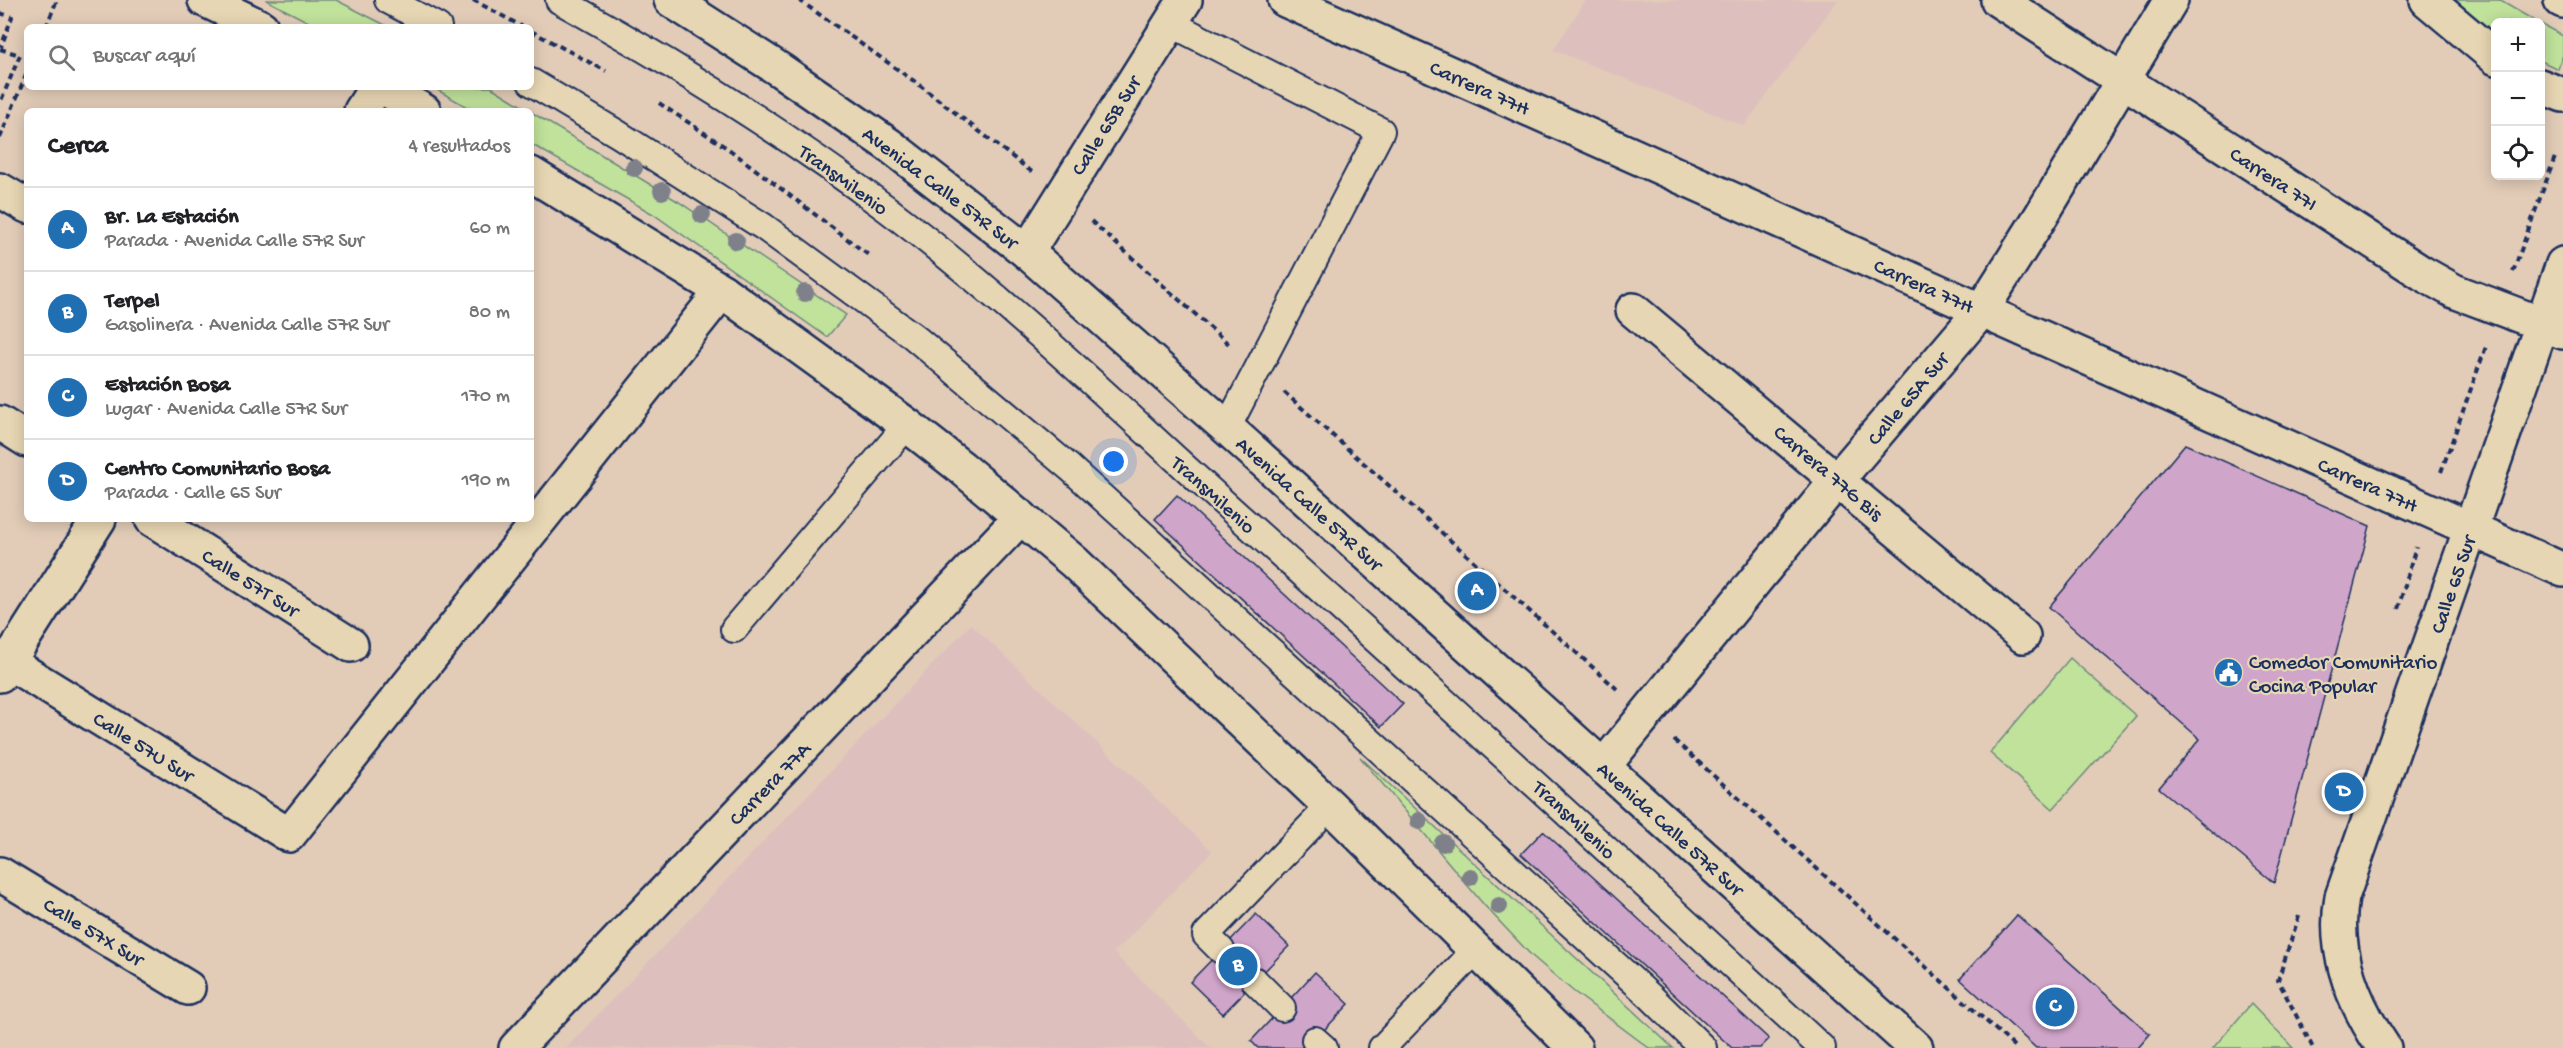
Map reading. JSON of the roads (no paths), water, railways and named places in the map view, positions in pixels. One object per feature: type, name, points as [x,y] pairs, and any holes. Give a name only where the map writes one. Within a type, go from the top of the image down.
[{"type":"main road","points":[[205,0],[255,24]]},
{"type":"main road","name":"Avenida Calle 57R Sur","points":[[671,0],[780,69],[890,145],[1027,252],[1227,428],[1916,1048]]},
{"type":"main road","name":"Carrera 77H","points":[[1285,0],[2563,570]]},
{"type":"main road","name":"Carrera 77I","points":[[1998,0],[2422,273],[2454,291],[2553,328]]},
{"type":"main road","name":"Calle 65A Sur","points":[[1604,767],[1838,479],[1981,311],[2171,0]]},
{"type":"main road","points":[[2427,0],[2491,54]]},
{"type":"main road","name":"Calle 65B Sur","points":[[1027,252],[1177,11]]},
{"type":"main road","points":[[363,108],[374,90]]},
{"type":"main road","points":[[387,90],[419,108]]},
{"type":"main road","points":[[534,176],[722,291],[907,425],[1074,562],[1330,806],[1575,1048]]},
{"type":"main road","points":[[0,190],[24,204]]},
{"type":"main road","name":"Calle 65 Sur","points":[[2384,1048],[2359,1007],[2347,976],[2340,933],[2342,897],[2471,530],[2553,328],[2563,264]]},
{"type":"main road","name":"Calle 57U Sur","points":[[3,664],[288,835],[722,291]]},
{"type":"main road","name":"Carrera 77G Bis","points":[[1633,310],[1838,479],[2023,636]]},
{"type":"main road","points":[[0,423],[24,438]]},
{"type":"main road","name":"Carrera 77A","points":[[516,1048],[1021,518]]},
{"type":"main road","points":[[3,664],[97,522]]},
{"type":"main road","name":"Calle 57T Sur","points":[[157,522],[351,645]]},
{"type":"main road","name":"Calle 57X Sur","points":[[0,874],[188,988]]},
{"type":"lane","points":[[388,0],[432,24]]},
{"type":"lane","name":"TransMilenio","points":[[559,0],[633,41],[774,128],[890,211],[1015,314],[1492,743],[1822,1048]]},
{"type":"lane","points":[[1177,11],[1381,131],[1227,428]]},
{"type":"lane","points":[[534,84],[764,227],[913,336],[1070,468],[1651,997],[1703,1048]]},
{"type":"lane","points":[[734,629],[907,425]]},
{"type":"lane","points":[[1221,950],[1206,935],[1330,806]]},
{"type":"lane","points":[[1382,1048],[1475,951]]},
{"type":"lane","points":[[1255,981],[1282,1008]]},
{"type":"place","name":"Br. La Estación","points":[[1477,591]]},
{"type":"place","name":"Comedor Comunitario Cocina Popular","points":[[2228,673]]},
{"type":"place","name":"Centro Comunitario Bosa","points":[[2344,792]]},
{"type":"place","name":"Terpel","points":[[1238,966]]},
{"type":"place","name":"Estación Bosa","points":[[2055,1007]]}]
